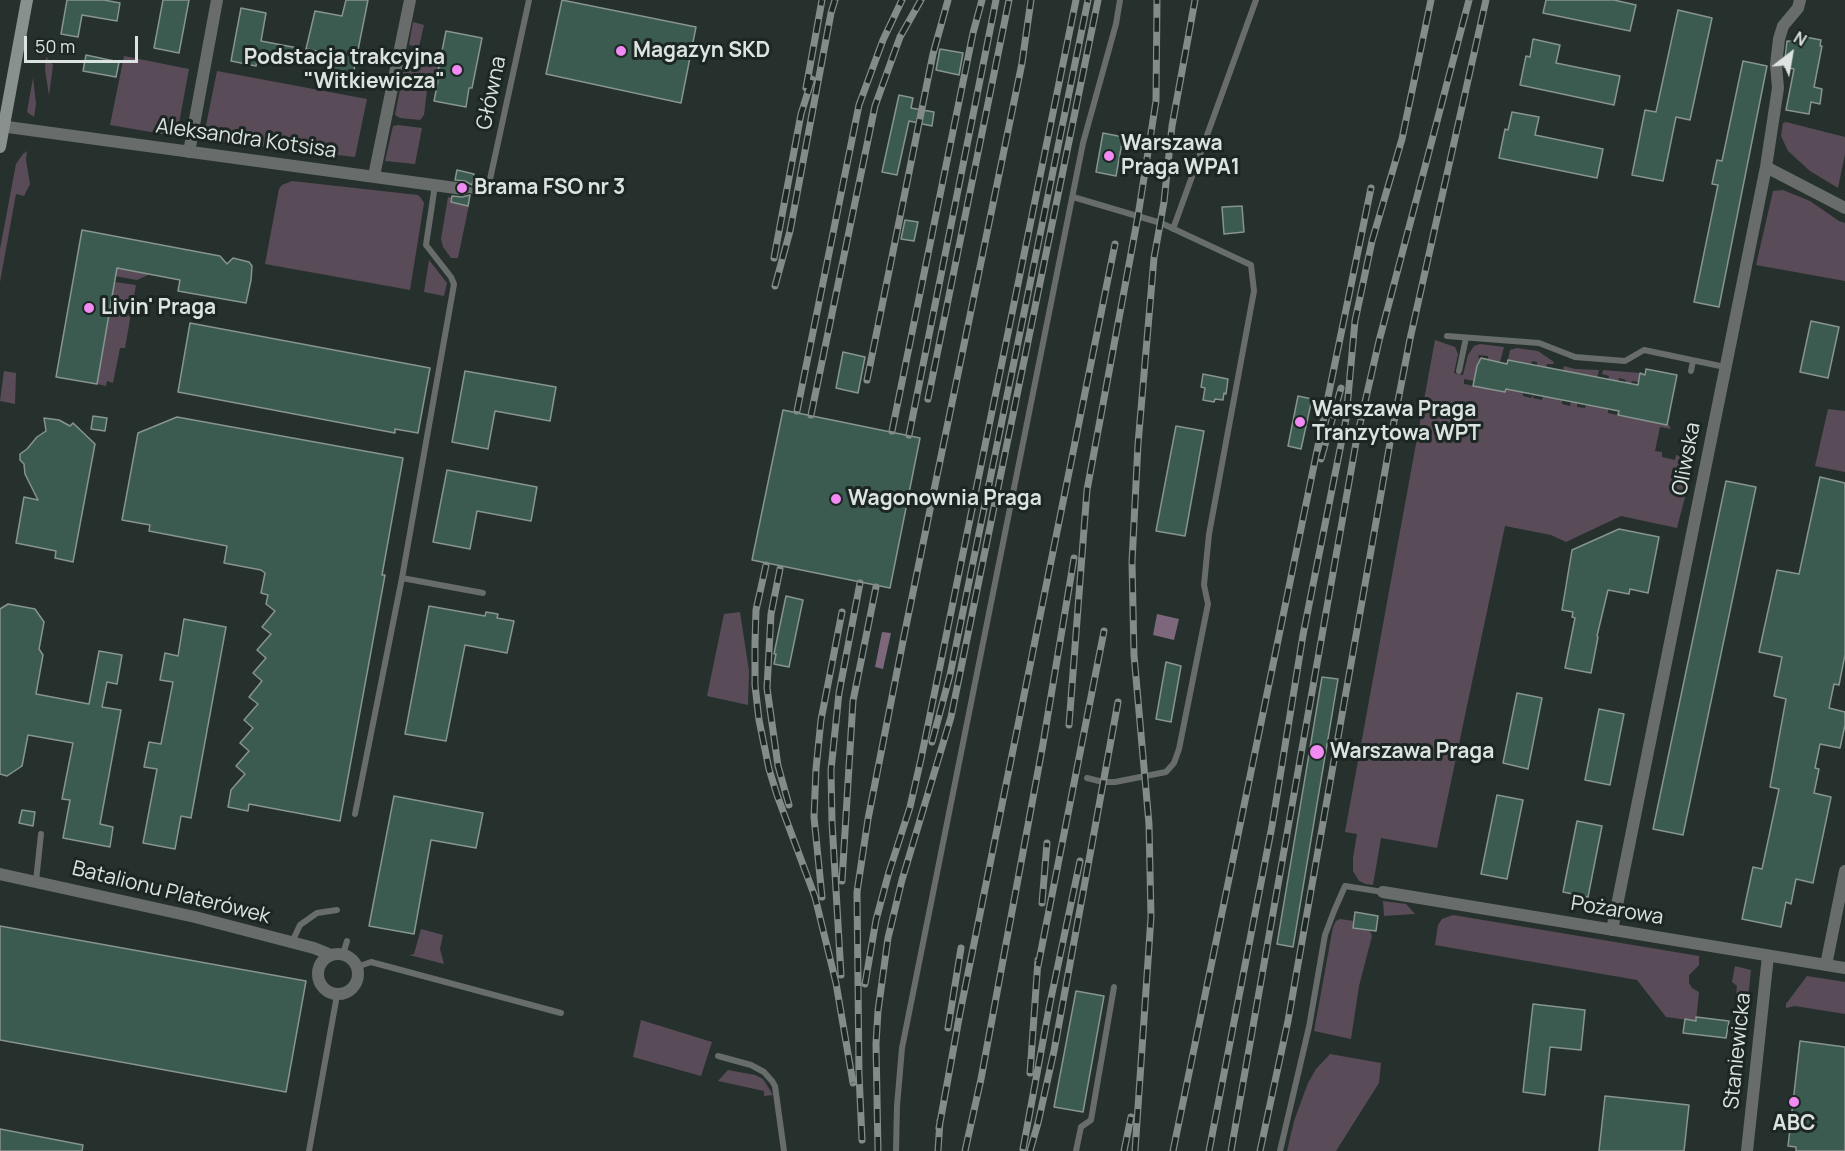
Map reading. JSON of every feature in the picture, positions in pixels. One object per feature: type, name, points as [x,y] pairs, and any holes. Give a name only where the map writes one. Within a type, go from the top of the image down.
[{"type":"main road","points":[[0,147],[2,126],[27,0]]},
{"type":"street","points":[[189,152],[217,0]]},
{"type":"street","points":[[374,176],[410,0]]},
{"type":"street","name":"Oliwska","points":[[1612,930],[1766,167],[1778,88],[1776,65],[1779,39],[1784,26],[1798,8],[1800,0]]},
{"type":"street","name":"Aleksandra Kotsisa","points":[[2,126],[463,189]]},
{"type":"street","points":[[1766,167],[1845,208]]},
{"type":"street","points":[[1826,965],[1845,871]]},
{"type":"street","name":"Batalionu Platerówek","points":[[0,874],[185,914],[349,957],[357,967]]},
{"type":"street","name":"Pożarowa","points":[[1383,892],[1845,968]]},
{"type":"street","points":[[337,955],[321,963],[318,977],[324,990],[337,995],[344,994],[355,987],[359,974],[357,967]]},
{"type":"street","name":"Staniewicka","points":[[1747,1151],[1768,956]]},
{"type":"lane","name":"Główna","points":[[487,193],[529,0]]},
{"type":"lane","points":[[896,1151],[902,1048],[1083,143],[1116,24],[1120,0]]},
{"type":"lane","points":[[1173,229],[1256,0]]},
{"type":"lane","points":[[355,813],[402,578],[454,284],[426,245],[435,185]]},
{"type":"lane","name":"Aleksandra Kotsisa","points":[[463,189],[487,193]]},
{"type":"lane","points":[[1073,197],[1161,223],[1251,265],[1254,291],[1209,534],[1204,585],[1208,604],[1179,749],[1174,763],[1166,772],[1115,782],[1088,778]]},
{"type":"lane","points":[[1447,336],[1539,343],[1575,357],[1625,360],[1644,350],[1725,367]]},
{"type":"lane","points":[[1459,371],[1466,338]]},
{"type":"lane","points":[[1691,371],[1693,361]]},
{"type":"lane","points":[[402,578],[483,593]]},
{"type":"lane","points":[[36,881],[41,834]]},
{"type":"lane","points":[[1280,1151],[1309,1027],[1325,935],[1334,911],[1345,886],[1383,892]]},
{"type":"lane","points":[[292,943],[300,925],[317,913],[337,910]]},
{"type":"lane","points":[[337,955],[347,941]]},
{"type":"lane","points":[[357,967],[371,962],[561,1013]]},
{"type":"lane","points":[[1076,1151],[1081,1127],[1091,1120],[1114,987]]},
{"type":"lane","points":[[309,1151],[337,995]]},
{"type":"lane","points":[[718,1056],[751,1065],[764,1072],[775,1086],[784,1151]]},
{"type":"shaded area","points":[[413,22],[424,25],[419,47],[409,45]]},
{"type":"shaded area","points":[[407,53],[441,58],[436,91],[427,90],[424,115],[420,120],[400,118],[395,115]]},
{"type":"shaded area","points":[[124,56],[189,69],[177,134],[174,136],[110,125]]},
{"type":"shaded area","points":[[46,57],[53,65],[49,96],[45,69]]},
{"type":"shaded area","points":[[217,71],[367,99],[355,157],[203,140]]},
{"type":"shaded area","points":[[33,78],[36,104],[34,117],[27,112]]},
{"type":"shaded area","points":[[1783,123],[1845,137],[1845,154],[1838,188],[1810,171],[1788,151],[1781,136]]},
{"type":"shaded area","points":[[393,126],[422,128],[415,164],[385,161]]},
{"type":"shaded area","points":[[27,151],[26,160],[30,184],[24,196],[16,194],[0,282],[0,249],[16,164]]},
{"type":"shaded area","points":[[292,181],[418,195],[424,203],[410,290],[265,264],[279,189],[282,185]]},
{"type":"shaded area","points":[[1783,190],[1810,201],[1845,223],[1845,281],[1756,265],[1773,191]]},
{"type":"shaded area","points":[[448,197],[470,200],[458,258],[451,258],[443,247],[441,239]]},
{"type":"shaded area","points":[[429,260],[447,283],[444,296],[424,292]]},
{"type":"shaded area","points":[[117,268],[148,275],[137,280],[115,276]]},
{"type":"shaded area","points":[[115,282],[136,285],[125,348],[120,348],[113,383],[107,381],[106,386],[97,384]]},
{"type":"shaded area","points":[[1435,340],[1455,347],[1458,354],[1454,373],[1463,375],[1468,355],[1474,346],[1480,344],[1504,347],[1500,362],[1488,360],[1488,356],[1479,355],[1474,381],[1464,379],[1464,384],[1505,392],[1506,389],[1523,392],[1523,396],[1531,398],[1534,394],[1533,398],[1542,400],[1543,396],[1562,400],[1562,404],[1570,406],[1571,402],[1577,403],[1577,407],[1585,408],[1586,405],[1608,409],[1608,413],[1617,415],[1618,411],[1619,416],[1669,425],[1671,429],[1660,427],[1655,451],[1662,452],[1662,457],[1675,460],[1676,455],[1688,458],[1685,497],[1677,528],[1621,516],[1566,542],[1551,535],[1505,526],[1437,848],[1381,838],[1373,885],[1359,881],[1353,871],[1357,834],[1345,832]]},
{"type":"shaded area","points":[[1517,348],[1538,351],[1554,362],[1547,364],[1546,367],[1537,366],[1537,362],[1532,361],[1531,364],[1508,360],[1510,350]]},
{"type":"shaded area","points":[[1564,366],[1599,370],[1597,378],[1563,371]]},
{"type":"shaded area","points":[[1603,370],[1640,373],[1638,382],[1633,381],[1629,384],[1625,383],[1626,380],[1619,378],[1618,382],[1608,380],[1609,376],[1602,374]]},
{"type":"shaded area","points":[[4,371],[16,373],[15,404],[0,401]]},
{"type":"shaded area","points":[[1828,409],[1845,411],[1845,472],[1815,466]]},
{"type":"shaded area","points":[[740,612],[749,671],[748,705],[707,696],[724,614]]},
{"type":"shaded area","points":[[1157,614],[1179,619],[1174,640],[1153,635]]},
{"type":"shaded area","points":[[882,632],[891,633],[883,669],[875,667]]},
{"type":"shaded area","points":[[1383,901],[1406,904],[1415,914],[1384,916]]},
{"type":"shaded area","points":[[1453,915],[1699,956],[1699,965],[1689,975],[1689,983],[1699,992],[1696,1021],[1666,1017],[1637,980],[1435,945],[1438,925],[1442,919]]},
{"type":"shaded area","points":[[1340,919],[1354,921],[1353,928],[1370,931],[1372,936],[1359,986],[1351,1039],[1314,1031],[1333,927]]},
{"type":"shaded area","points":[[421,929],[443,935],[440,949],[444,964],[409,955],[414,954]]},
{"type":"shaded area","points":[[1735,966],[1751,970],[1739,1081],[1732,1080],[1728,1073],[1737,986],[1732,982]]},
{"type":"shaded area","points":[[1807,976],[1845,982],[1845,1014],[1795,1006],[1786,1008],[1786,1004]]},
{"type":"shaded area","points":[[641,1020],[712,1042],[701,1076],[633,1057]]},
{"type":"shaded area","points":[[1330,1054],[1381,1063],[1379,1083],[1336,1151],[1287,1151],[1294,1121],[1308,1083],[1316,1069]]},
{"type":"shaded area","points":[[728,1070],[755,1075],[763,1079],[773,1095],[764,1096],[764,1091],[718,1081]]},
{"type":"building","points":[[67,0],[104,0],[120,3],[117,21],[82,15],[78,37],[61,34]]},
{"type":"building","points":[[163,0],[189,0],[179,53],[154,48]]},
{"type":"building","points":[[346,0],[368,0],[351,85],[328,81],[333,54],[306,49],[315,11],[342,16]]},
{"type":"building","name":"Magazyn SKD","points":[[562,0],[696,27],[681,103],[546,74]]},
{"type":"building","points":[[1546,0],[1614,0],[1636,5],[1630,31],[1543,13]]},
{"type":"building","points":[[241,8],[266,13],[261,41],[298,48],[296,62],[258,55],[256,66],[231,61]]},
{"type":"building","points":[[1678,10],[1712,18],[1690,120],[1676,117],[1663,181],[1632,175],[1645,110],[1656,112]]},
{"type":"building","name":"Podstacja trakcyjna \"Witkiewicza\"","points":[[446,31],[482,38],[466,107],[434,101]]},
{"type":"building","points":[[1800,36],[1821,40],[1820,46],[1822,46],[1814,87],[1822,89],[1820,104],[1811,102],[1809,114],[1786,110],[1794,69],[1784,67],[1787,41],[1799,42]]},
{"type":"building","points":[[1533,39],[1560,45],[1556,63],[1620,76],[1614,105],[1520,85],[1526,56],[1530,57]]},
{"type":"building","points":[[940,49],[963,53],[959,75],[936,70]]},
{"type":"building","points":[[86,55],[119,62],[116,77],[83,71]]},
{"type":"building","points":[[1743,61],[1767,66],[1719,307],[1694,302],[1718,185],[1712,184],[1717,160],[1722,161]]},
{"type":"building","points":[[899,95],[913,98],[911,108],[934,112],[932,126],[909,121],[897,175],[882,172]]},
{"type":"building","points":[[1512,112],[1539,117],[1535,135],[1603,149],[1597,178],[1499,158],[1505,129],[1508,130]]},
{"type":"building","name":"Warszawa Praga WPA1","points":[[1103,133],[1123,137],[1116,176],[1096,172]]},
{"type":"building","points":[[457,170],[474,174],[472,185],[465,181],[455,180]]},
{"type":"building","points":[[470,195],[468,206],[451,202],[452,196]]},
{"type":"building","points":[[1242,206],[1244,232],[1224,234],[1222,207]]},
{"type":"building","points":[[905,220],[918,222],[914,241],[901,239]]},
{"type":"building","name":"Livin' Praga","points":[[82,230],[220,256],[227,264],[233,258],[249,262],[252,266],[251,280],[246,303],[178,291],[180,280],[117,268],[97,384],[56,377]]},
{"type":"building","points":[[1811,321],[1839,327],[1828,378],[1800,372]]},
{"type":"building","points":[[190,323],[430,368],[418,433],[395,429],[395,433],[178,392]]},
{"type":"building","points":[[843,352],[865,357],[858,393],[836,388]]},
{"type":"building","points":[[1481,358],[1507,364],[1508,360],[1638,385],[1640,373],[1645,375],[1646,369],[1677,375],[1667,425],[1618,415],[1619,411],[1506,389],[1505,392],[1473,386]]},
{"type":"building","points":[[465,371],[556,387],[550,421],[495,411],[488,449],[452,442]]},
{"type":"building","points":[[1203,374],[1228,379],[1223,400],[1215,399],[1214,402],[1203,400],[1205,388],[1201,387]]},
{"type":"building","name":"Warszawa Praga Tranzytowa WPT","points":[[1298,396],[1312,399],[1301,449],[1288,446]]},
{"type":"building","name":"Wagonownia Praga","points":[[783,410],[920,438],[890,588],[752,560]]},
{"type":"building","points":[[93,416],[107,418],[105,431],[91,429]]},
{"type":"building","points":[[177,417],[403,458],[382,575],[385,575],[340,821],[249,804],[248,811],[228,807],[231,790],[245,774],[236,766],[249,751],[240,743],[253,728],[244,720],[258,704],[249,697],[262,681],[253,673],[266,658],[257,650],[271,634],[262,627],[275,611],[266,604],[268,595],[261,593],[265,573],[261,570],[224,563],[227,546],[149,531],[150,525],[122,520],[138,433]]},
{"type":"building","points":[[44,418],[59,420],[70,426],[73,423],[95,444],[73,562],[55,558],[56,551],[16,543],[24,497],[38,500],[25,474],[20,454],[46,431]]},
{"type":"building","points":[[1176,426],[1204,431],[1185,536],[1156,531]]},
{"type":"building","points":[[447,470],[537,487],[531,521],[477,511],[470,549],[433,542]]},
{"type":"building","points":[[1820,477],[1845,483],[1845,655],[1839,685],[1834,684],[1829,708],[1845,712],[1845,725],[1840,748],[1820,744],[1815,768],[1819,769],[1814,793],[1831,797],[1813,883],[1796,879],[1791,904],[1786,902],[1781,927],[1742,919],[1753,867],[1762,869],[1779,789],[1770,787],[1786,699],[1774,696],[1782,657],[1759,652],[1777,570],[1799,574]]},
{"type":"building","points":[[1726,481],[1756,487],[1683,835],[1653,829]]},
{"type":"building","points":[[1619,529],[1659,537],[1648,593],[1630,589],[1629,594],[1608,590],[1591,673],[1565,668],[1575,618],[1572,617],[1573,612],[1562,610],[1572,550]]},
{"type":"building","points":[[786,596],[803,600],[789,667],[774,664]]},
{"type":"building","points":[[8,604],[35,609],[44,622],[39,649],[43,655],[36,694],[89,704],[99,651],[122,655],[117,684],[107,682],[102,707],[121,710],[100,824],[113,827],[110,847],[63,838],[70,800],[62,799],[73,743],[28,735],[22,766],[7,776],[0,774],[0,609]]},
{"type":"building","points":[[429,606],[485,616],[486,612],[498,614],[497,618],[514,621],[507,653],[465,645],[446,741],[405,734]]},
{"type":"building","points":[[184,619],[226,627],[191,818],[181,816],[175,849],[143,843],[157,769],[144,767],[149,742],[161,744],[173,682],[160,680],[165,653],[178,656]]},
{"type":"building","points":[[1166,662],[1181,666],[1171,722],[1156,719]]},
{"type":"building","points":[[1322,677],[1338,679],[1293,947],[1277,944]]},
{"type":"building","points":[[1517,693],[1542,698],[1528,769],[1503,763]]},
{"type":"building","points":[[1599,709],[1624,714],[1610,785],[1585,780]]},
{"type":"building","points":[[1497,795],[1523,800],[1507,879],[1481,874]]},
{"type":"building","points":[[394,796],[483,813],[476,848],[431,840],[414,934],[369,926]]},
{"type":"building","points":[[22,810],[35,812],[33,826],[19,823]]},
{"type":"building","points":[[1577,821],[1602,826],[1588,897],[1563,892]]},
{"type":"building","points":[[1355,912],[1378,916],[1376,931],[1353,928]]},
{"type":"building","points":[[0,926],[306,981],[286,1092],[0,1040]]},
{"type":"building","points":[[1076,991],[1104,996],[1083,1112],[1054,1107]]},
{"type":"building","points":[[1533,1004],[1585,1010],[1581,1050],[1550,1047],[1545,1095],[1523,1092]]},
{"type":"building","points":[[1696,1017],[1729,1021],[1726,1038],[1683,1033],[1685,1019],[1696,1021]]},
{"type":"building","points":[[1800,1041],[1845,1047],[1845,1151],[1796,1151],[1796,1147],[1788,1146]]},
{"type":"building","points":[[1605,1096],[1689,1105],[1684,1151],[1599,1151]]},
{"type":"building","points":[[0,1129],[83,1145],[82,1151],[0,1151]]},
{"type":"railway","points":[[806,88],[822,0]]},
{"type":"railway","points":[[775,286],[790,231],[835,0]]},
{"type":"railway","points":[[797,411],[859,105],[883,40],[902,0]]},
{"type":"railway","points":[[811,415],[875,106],[900,37],[921,0]]},
{"type":"railway","points":[[867,380],[933,54],[948,0]]},
{"type":"railway","points":[[892,431],[973,33],[982,0]]},
{"type":"railway","points":[[909,435],[996,0]]},
{"type":"railway","points":[[928,399],[1009,0]]},
{"type":"railway","points":[[862,1140],[857,892],[868,819],[904,636],[1022,63],[1031,0]]},
{"type":"railway","points":[[865,984],[876,920],[910,807],[921,759],[1076,0]]},
{"type":"railway","points":[[932,742],[950,675],[1088,0]]},
{"type":"railway","points":[[878,1151],[876,1044],[888,938],[902,880],[951,717],[1098,0]]},
{"type":"railway","points":[[1069,725],[1087,490],[1138,216],[1156,101],[1157,0]]},
{"type":"railway","points":[[1135,1151],[1151,917],[1149,824],[1134,655],[1132,562],[1138,444],[1154,258],[1164,202],[1172,126],[1195,0]]},
{"type":"railway","points":[[1209,1151],[1272,826],[1303,635],[1346,419],[1355,321],[1372,241],[1402,139],[1431,0]]},
{"type":"railway","points":[[1231,1151],[1357,437],[1379,341],[1469,0]]},
{"type":"railway","points":[[1260,1151],[1288,1021],[1410,339],[1486,0]]},
{"type":"railway","points":[[774,258],[801,114],[812,79]]},
{"type":"railway","points":[[1173,1151],[1371,188]]},
{"type":"railway","points":[[939,1128],[960,1013],[1115,244]]},
{"type":"railway","points":[[1321,459],[1341,388]]},
{"type":"railway","points":[[965,1151],[981,1079],[1043,744],[1074,558]]},
{"type":"railway","points":[[766,565],[756,610],[755,685],[759,720],[777,795],[815,897],[836,983],[853,1083]]},
{"type":"railway","points":[[780,569],[771,614],[767,688],[778,766],[789,805]]},
{"type":"railway","points":[[841,975],[831,770],[839,693],[860,583]]},
{"type":"railway","points":[[842,881],[853,701],[876,587]]},
{"type":"railway","points":[[822,897],[814,817],[816,769],[821,720],[842,612]]},
{"type":"railway","points":[[1038,966],[1104,631]]},
{"type":"railway","points":[[1030,1151],[1054,1051],[1118,702]]},
{"type":"railway","points":[[1042,903],[1047,843]]},
{"type":"railway","points":[[1023,1149],[1050,1003],[1080,861]]},
{"type":"railway","points":[[948,1028],[961,948]]},
{"type":"railway","points":[[1030,1073],[1038,960]]},
{"type":"railway","points":[[1124,1151],[1131,1117]]},
{"type":"railway","points":[[938,1151],[940,1121]]},
{"type":"place","name":"Magazyn SKD","points":[[621,51]]},
{"type":"place","name":"Podstacja trakcyjna \"Witkiewicza\"","points":[[457,70]]},
{"type":"place","name":"Warszawa Praga WPA1","points":[[1109,156]]},
{"type":"place","name":"Brama FSO nr 3","points":[[462,188]]},
{"type":"place","name":"Livin' Praga","points":[[89,308]]},
{"type":"place","name":"Warszawa Praga Tranzytowa WPT","points":[[1300,422]]},
{"type":"place","name":"Wagonownia Praga","points":[[836,499]]},
{"type":"place","name":"Warszawa Praga","points":[[1317,752]]},
{"type":"place","name":"ABC","points":[[1794,1102]]}]
